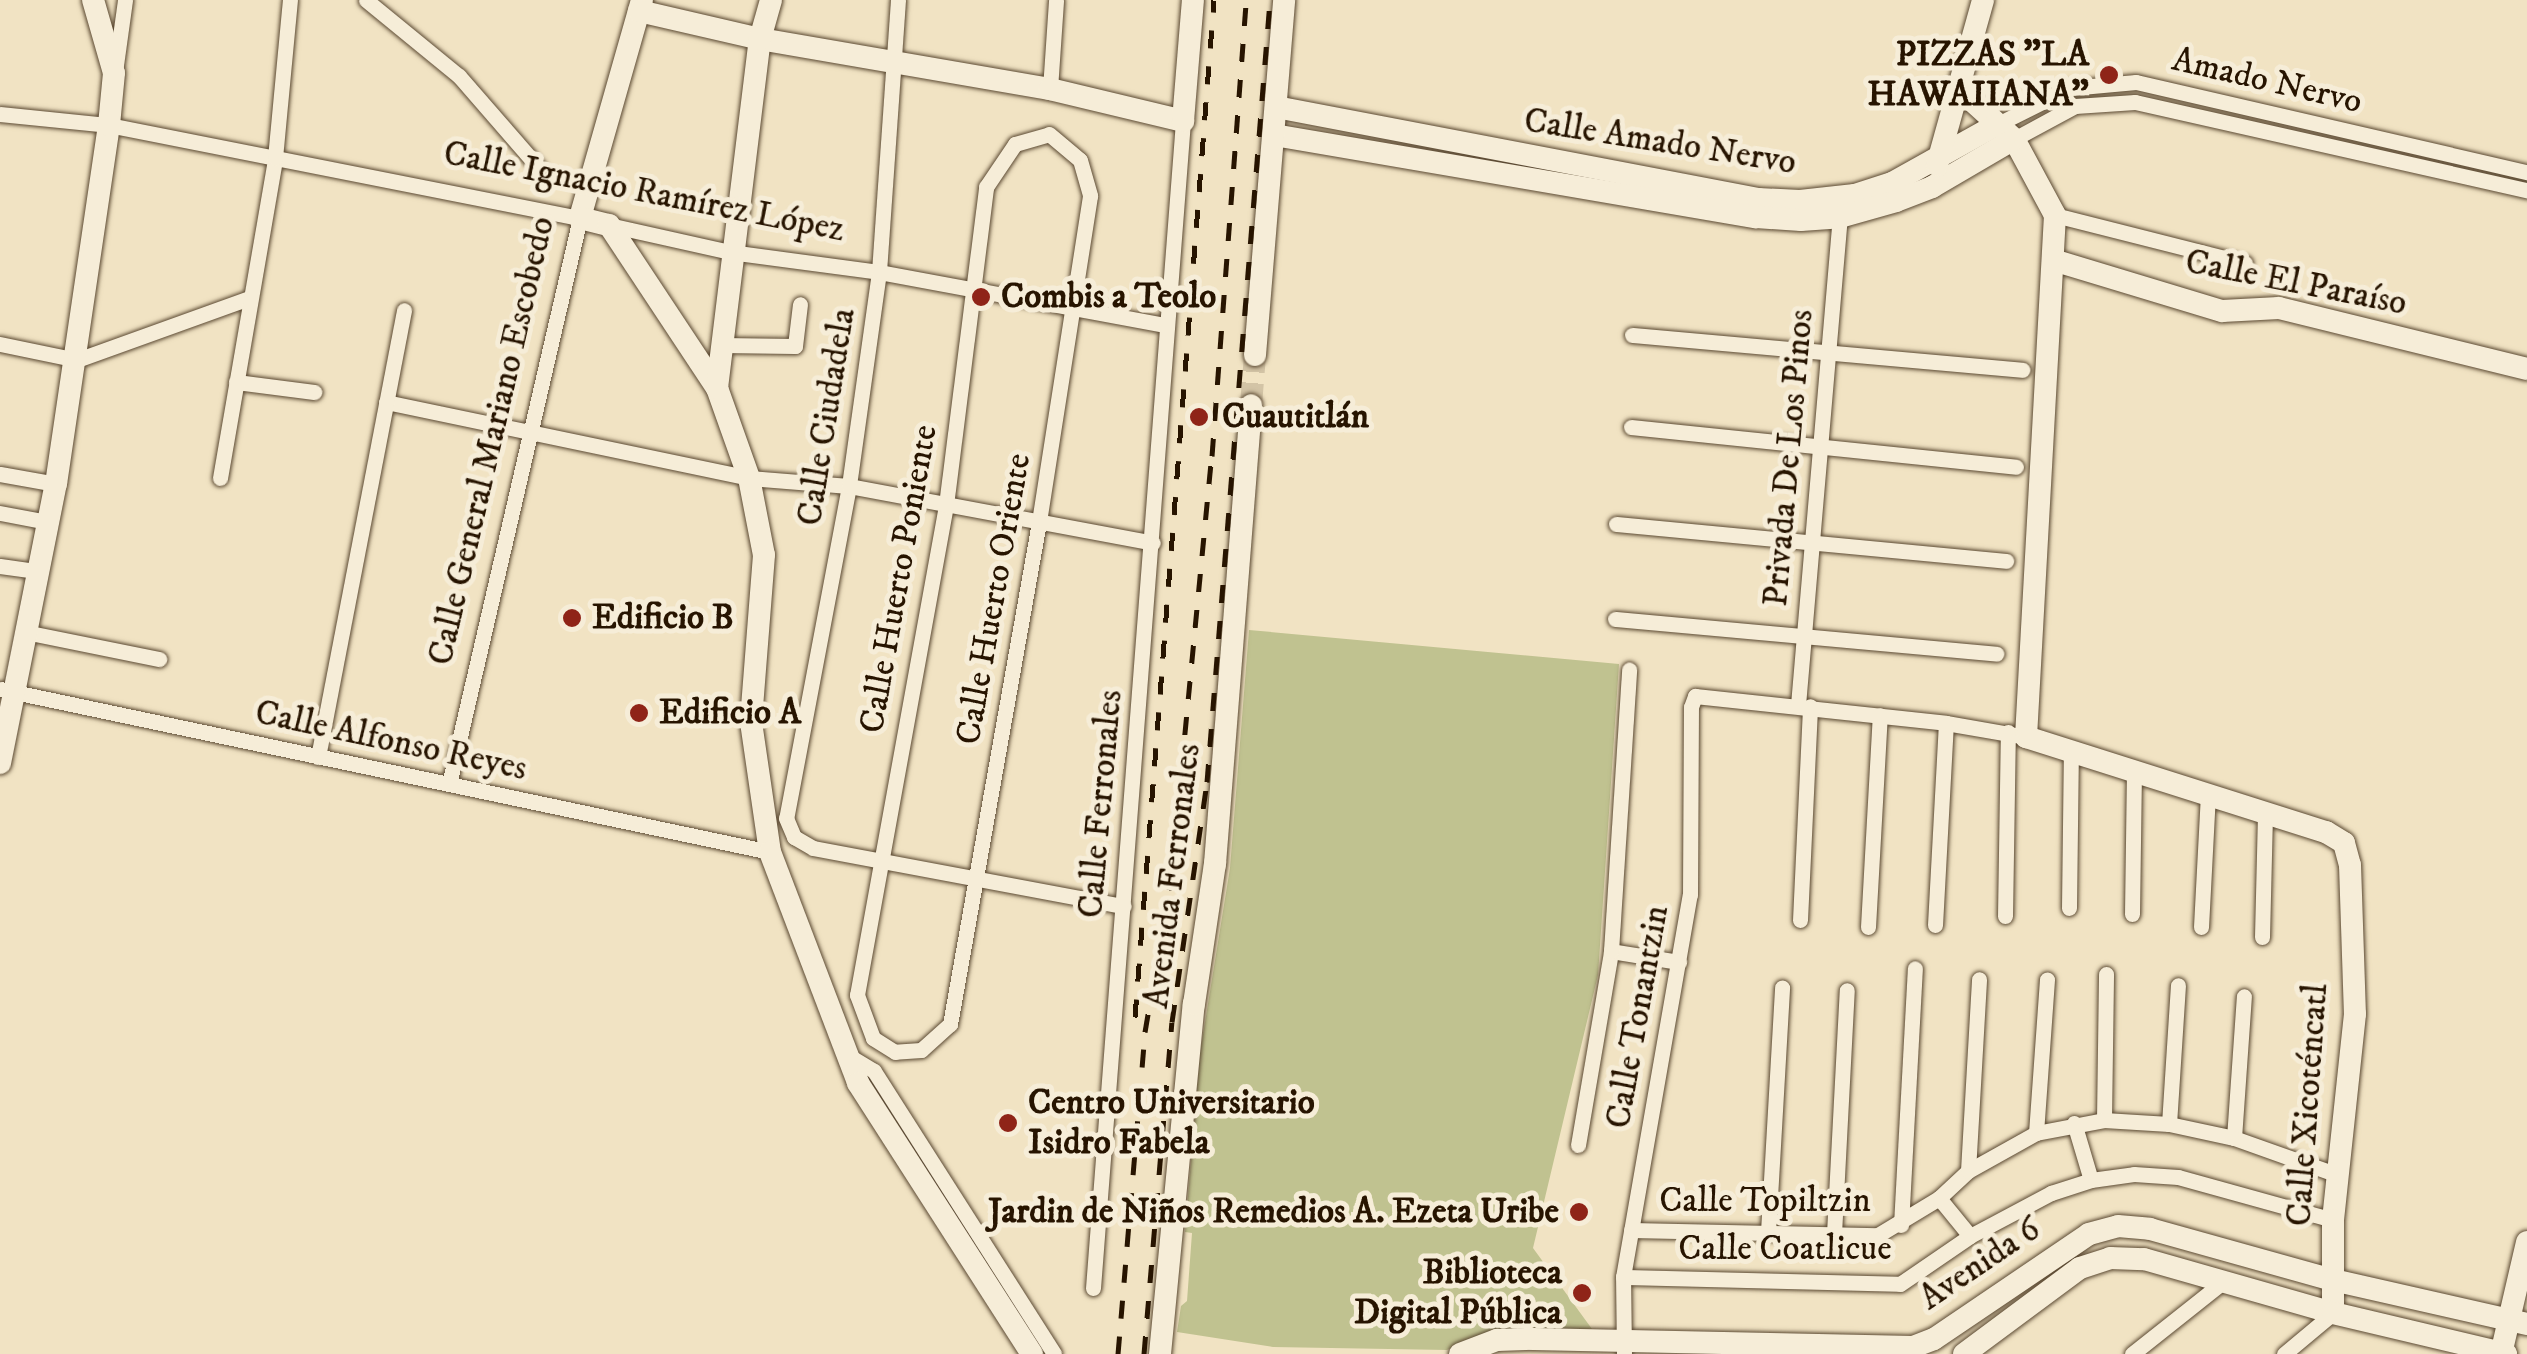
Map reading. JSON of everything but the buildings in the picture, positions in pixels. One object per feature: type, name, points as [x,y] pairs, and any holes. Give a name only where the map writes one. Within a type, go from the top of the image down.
[{"type":"main road","points":[[0,763],[7,691],[26,632],[56,484],[109,124],[114,72],[93,0]]},
{"type":"main road","points":[[717,388],[730,252],[760,39],[771,0]]},
{"type":"main road","points":[[641,5],[760,39],[1050,88],[1183,122],[1193,0]]},
{"type":"main road","points":[[1256,356],[1284,0]]},
{"type":"main road","points":[[1932,187],[1983,0]]},
{"type":"main road","name":"Calle General Mariano Escobedo","points":[[580,218],[641,5]]},
{"type":"main road","points":[[1958,88],[2006,131],[2055,215],[2017,734],[2265,812]]},
{"type":"main road","name":"Calle Amado Nervo","points":[[1276,108],[1429,149],[1678,194],[1756,217],[1840,217],[1932,187],[2006,131]]},
{"type":"main road","name":"Calle Amado Nervo","points":[[1678,194],[1818,200],[1892,183],[2006,131]]},
{"type":"main road","name":"Calle Amado Nervo","points":[[1274,135],[1429,149]]},
{"type":"main road","name":"Calle Ignacio Ramírez López","points":[[580,218],[609,225]]},
{"type":"main road","points":[[609,225],[717,388],[749,478],[764,555],[751,722],[770,852],[858,1084],[1032,1354]]},
{"type":"main road","name":"Calle El Paraíso","points":[[2053,260],[2222,311],[2278,308],[2527,369]]},
{"type":"main road","name":"Avenida Ferronales","points":[[1160,1354],[1194,1004],[1214,864],[1251,405]]},
{"type":"main road","name":"Calle Xicoténcatl","points":[[2265,812],[2326,832],[2344,843],[2350,865],[2356,1014],[2333,1220],[2334,1313]]},
{"type":"main road","name":"Avenida 6","points":[[1460,1354],[1497,1340],[1623,1347],[1915,1350],[2089,1234],[2118,1226],[2150,1229],[2333,1280],[2518,1322]]},
{"type":"main road","points":[[2502,1354],[2518,1322],[2527,1242]]},
{"type":"main road","name":"Avenida 6","points":[[1964,1354],[2080,1268],[2110,1258],[2144,1259],[2334,1313],[2502,1354]]},
{"type":"main road","points":[[2020,1277],[2036,1301]]},
{"type":"street","points":[[114,72],[125,0]]},
{"type":"street","points":[[220,478],[274,158],[290,0]]},
{"type":"street","points":[[366,0],[459,76],[539,168]]},
{"type":"street","name":"Calle Ciudadela","points":[[880,861],[814,848],[794,837],[786,818],[849,486],[879,272],[898,0]]},
{"type":"street","points":[[1050,88],[1056,0]]},
{"type":"street","name":"Amado Nervo","points":[[2006,131],[2070,88],[2136,82],[2527,172]]},
{"type":"street","name":"Amado Nervo","points":[[2006,131],[2075,106],[2135,102],[2527,190]]},
{"type":"street","name":"Calle Ignacio Ramírez López","points":[[0,114],[109,124],[580,218]]},
{"type":"street","points":[[1166,325],[1183,122]]},
{"type":"street","name":"Calle Huerto Poniente","points":[[895,1052],[873,1038],[857,995],[946,505],[986,186],[1015,144],[1049,134]]},
{"type":"street","name":"Calle Huerto Oriente","points":[[895,1052],[921,1050],[950,1024],[1039,522],[1090,196],[1080,160],[1049,134]]},
{"type":"street","points":[[2055,215],[2245,263]]},
{"type":"street","name":"Privada De Los Pinos","points":[[1800,920],[1804,637],[1840,217]]},
{"type":"street","name":"Calle General Mariano Escobedo","points":[[448,784],[580,218]]},
{"type":"street","name":"Calle Ignacio Ramírez López","points":[[609,225],[730,252],[879,272],[1166,325]]},
{"type":"street","points":[[0,344],[77,360],[249,298]]},
{"type":"street","points":[[721,346],[795,346],[800,304]]},
{"type":"street","points":[[318,757],[404,310]]},
{"type":"street","name":"Calle Ferronales","points":[[1093,1288],[1153,543],[1166,325]]},
{"type":"street","points":[[1632,335],[2022,370]]},
{"type":"street","points":[[236,382],[314,392]]},
{"type":"street","points":[[386,402],[749,478],[849,486],[1153,543]]},
{"type":"street","points":[[1631,427],[2016,467]]},
{"type":"street","points":[[0,474],[56,484]]},
{"type":"street","points":[[0,512],[48,522]]},
{"type":"street","points":[[1616,524],[2006,561]]},
{"type":"street","points":[[0,566],[37,571]]},
{"type":"street","points":[[1615,619],[1996,654]]},
{"type":"street","points":[[26,632],[159,659]]},
{"type":"street","points":[[1578,1145],[1610,951],[1628,670]]},
{"type":"street","name":"Calle Alfonso Reyes","points":[[7,691],[770,852]]},
{"type":"street","name":"Calle Tonantzin","points":[[1623,1347],[1623,1277],[1690,894],[1691,707],[1700,693],[1804,706]]},
{"type":"street","points":[[1804,706],[2017,734],[2005,916]]},
{"type":"street","points":[[1868,927],[1880,715]]},
{"type":"street","points":[[1935,925],[1946,722]]},
{"type":"street","points":[[2068,908],[2071,752]]},
{"type":"street","points":[[2132,914],[2134,772]]},
{"type":"street","points":[[2201,928],[2208,794]]},
{"type":"street","points":[[2262,937],[2265,812]]},
{"type":"street","points":[[880,861],[1124,906]]},
{"type":"street","points":[[1610,951],[1679,962]]},
{"type":"street","points":[[1902,1225],[1915,968]]},
{"type":"street","points":[[2104,1120],[2106,974]]},
{"type":"street","points":[[1968,1171],[1979,979]]},
{"type":"street","points":[[2036,1133],[2046,979]]},
{"type":"street","points":[[2170,1124],[2178,984]]},
{"type":"street","points":[[1768,1232],[1782,987]]},
{"type":"street","points":[[1834,1234],[1847,990]]},
{"type":"street","points":[[2234,1138],[2244,996]]},
{"type":"street","points":[[849,1056],[874,1071],[1054,1354]]},
{"type":"street","name":"Calle Topiltzin","points":[[1631,1230],[1878,1235],[1902,1225],[1940,1198],[1968,1171],[2036,1133],[2104,1120],[2170,1124],[2234,1138],[2338,1175]]},
{"type":"street","points":[[2074,1123],[2091,1180]]},
{"type":"street","name":"Calle Coatlicue","points":[[1623,1277],[1892,1286],[1908,1280],[1970,1236],[2051,1193],[2091,1180],[2134,1174],[2178,1177],[2333,1220]]},
{"type":"street","points":[[1940,1198],[1970,1236]]},
{"type":"street","points":[[2132,1354],[2223,1282]]},
{"type":"street","points":[[2284,1354],[2334,1313]]},
{"type":"green space","points":[[1249,630],[1619,664],[1598,975],[1533,1248],[1592,1329],[1470,1340],[1447,1350],[1273,1347],[1177,1332],[1181,1306],[1187,1301],[1192,1233],[1185,1232],[1200,1053],[1230,868]]},
{"type":"tunnel","points":[[1251,405],[1255,355]]},
{"type":"railway","points":[[1135,1017],[1214,0]]},
{"type":"railway","points":[[1118,1354],[1145,1032],[1171,878],[1212,456],[1246,0]]},
{"type":"railway","points":[[1144,1354],[1172,1022],[1207,782],[1270,0]]},
{"type":"place","name":"PIZZAS \"LA HAWAIIANA\"","points":[[2109,75]]},
{"type":"place","name":"Combis a Teolo","points":[[981,297]]},
{"type":"place","name":"Cuautitlán","points":[[1199,417]]},
{"type":"place","name":"Edificio B","points":[[572,618]]},
{"type":"place","name":"Edificio A","points":[[639,713]]},
{"type":"place","name":"Centro Universitario Isidro Fabela","points":[[1008,1123]]},
{"type":"place","name":"Jardin de Niños Remedios A. Ezeta Uribe","points":[[1579,1212]]},
{"type":"place","name":"Biblioteca Digital Pública","points":[[1582,1293]]}]
